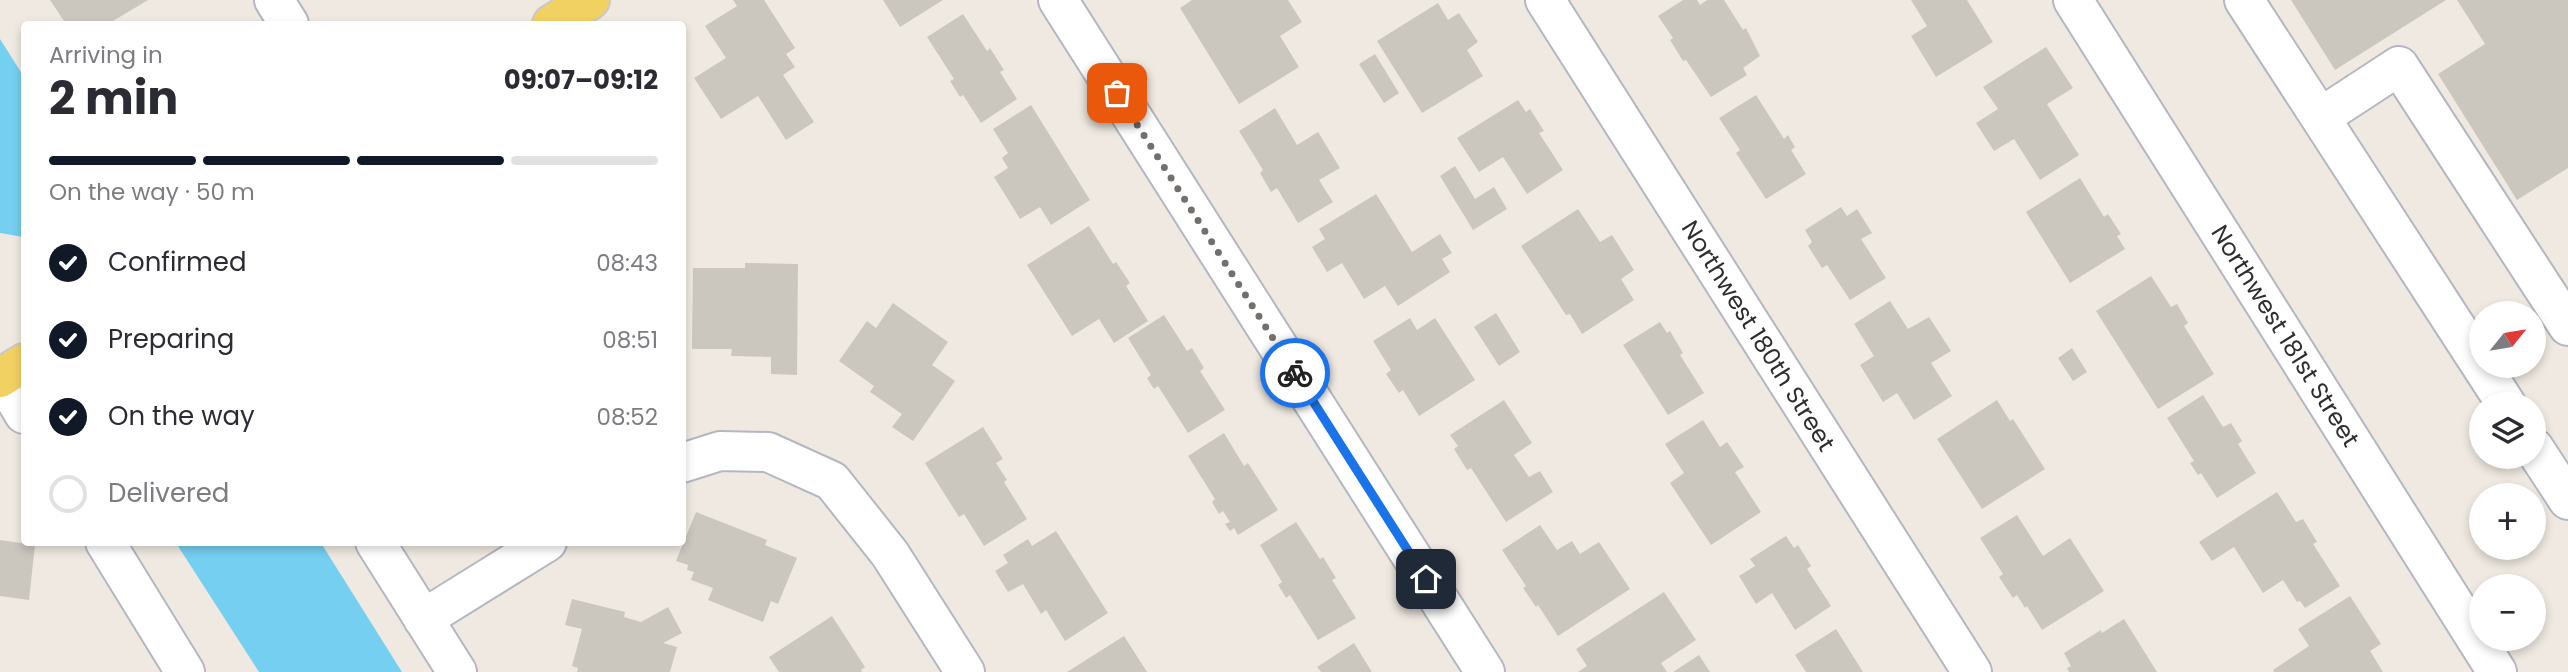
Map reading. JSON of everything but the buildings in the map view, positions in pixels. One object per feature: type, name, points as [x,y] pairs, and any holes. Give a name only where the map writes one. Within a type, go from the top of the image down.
[{"type":"main road","points":[[557,21],[590,0]]},
{"type":"street","points":[[274,0],[287,21]]},
{"type":"street","points":[[1058,0],[1485,672]]},
{"type":"street","name":"Northwest 180th Street","points":[[1545,0],[1972,672]]},
{"type":"street","name":"Northwest 181st Street","points":[[2073,0],[2497,672]]},
{"type":"street","points":[[2244,0],[2498,392]]},
{"type":"street","points":[[2321,117],[2399,66],[2568,326]]},
{"type":"street","points":[[9,373],[21,406]]},
{"type":"street","points":[[686,462],[720,451],[768,452],[832,481],[890,554],[965,672]]},
{"type":"street","points":[[2546,466],[2568,500]]},
{"type":"street","points":[[107,546],[185,672]]},
{"type":"street","points":[[377,546],[457,672]]},
{"type":"street","points":[[424,619],[541,546]]},
{"type":"water","points":[[0,39],[21,72],[21,237],[0,233]]},
{"type":"water","points":[[178,546],[323,546],[402,672],[259,672]]},
{"type":"way so far","points":[[1117,93],[1295,373]]},
{"type":"route","points":[[1295,373],[1426,579]]}]
